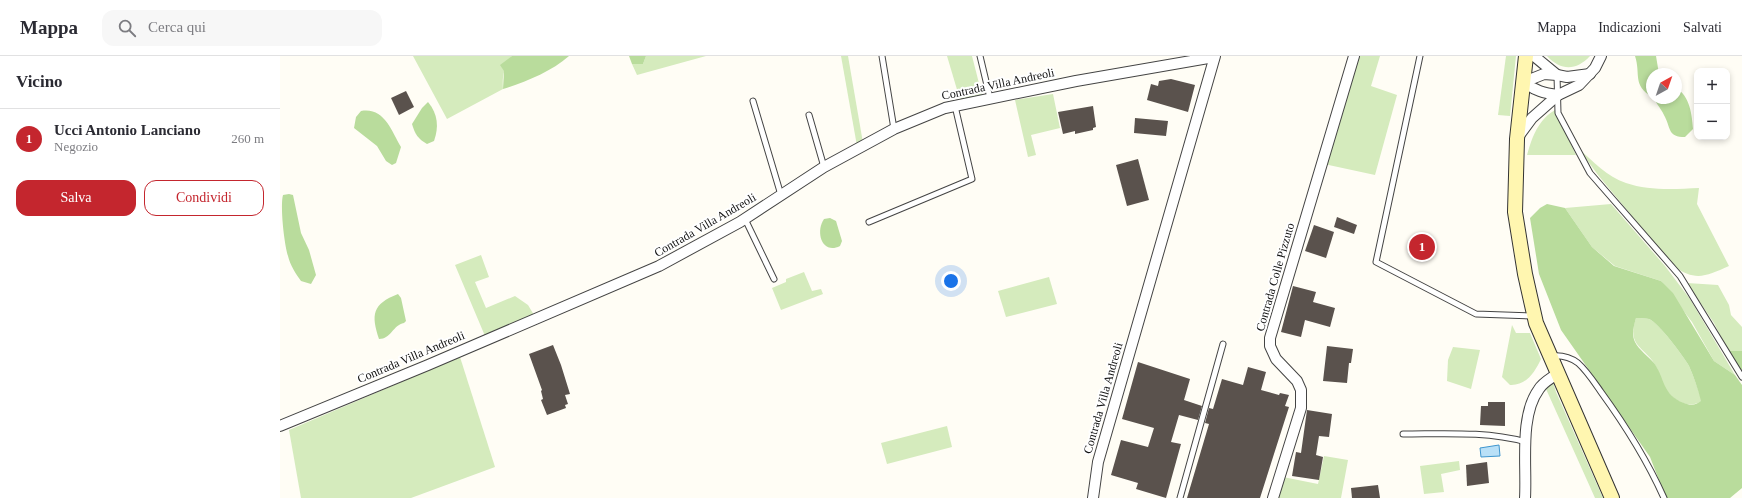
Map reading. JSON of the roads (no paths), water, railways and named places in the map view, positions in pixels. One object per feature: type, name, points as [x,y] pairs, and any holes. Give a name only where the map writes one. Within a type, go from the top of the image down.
[{"type":"main road","points":[[1526,56],[1517,139],[1515,212],[1525,274],[1535,316],[1612,498]]},
{"type":"street","name":"Contrada Villa Andreoli","points":[[280,426],[428,365],[659,266],[745,218],[824,167],[894,129],[945,108],[1076,81],[1215,56],[1098,462],[1093,498]]},
{"type":"street","name":"Contrada Colle Pizzuto","points":[[1273,498],[1302,408],[1301,390],[1297,380],[1276,359],[1270,346],[1270,338],[1354,56]]},
{"type":"street","points":[[1534,56],[1557,75]]},
{"type":"street","points":[[1517,139],[1532,118],[1558,95],[1579,86],[1590,74],[1601,56]]},
{"type":"street","points":[[1524,82],[1544,74],[1567,77],[1590,74]]},
{"type":"street","points":[[1524,82],[1543,93],[1558,95]]},
{"type":"street","points":[[1524,498],[1528,415],[1533,399],[1540,387],[1558,373]]},
{"type":"lane","points":[[882,56],[894,129]]},
{"type":"lane","points":[[980,56],[990,98]]},
{"type":"lane","points":[[1420,56],[1376,262],[1476,314],[1535,316]]},
{"type":"lane","points":[[1557,75],[1558,113],[1590,174],[1680,276],[1742,377]]},
{"type":"lane","points":[[753,100],[781,195]]},
{"type":"lane","points":[[869,222],[972,179],[955,106]]},
{"type":"lane","points":[[809,114],[824,167]]},
{"type":"lane","points":[[745,218],[774,279]]},
{"type":"lane","points":[[1180,498],[1223,344]]},
{"type":"lane","points":[[1551,356],[1559,355],[1569,357],[1578,363],[1586,372],[1622,423],[1642,455],[1664,498]]},
{"type":"lane","points":[[1403,434],[1479,434],[1506,437],[1526,442]]},
{"type":"water","points":[[1499,445],[1500,456],[1481,457],[1480,448]]},
{"type":"place","name":"Ucci Antonio Lanciano","points":[[1422,247]]}]
